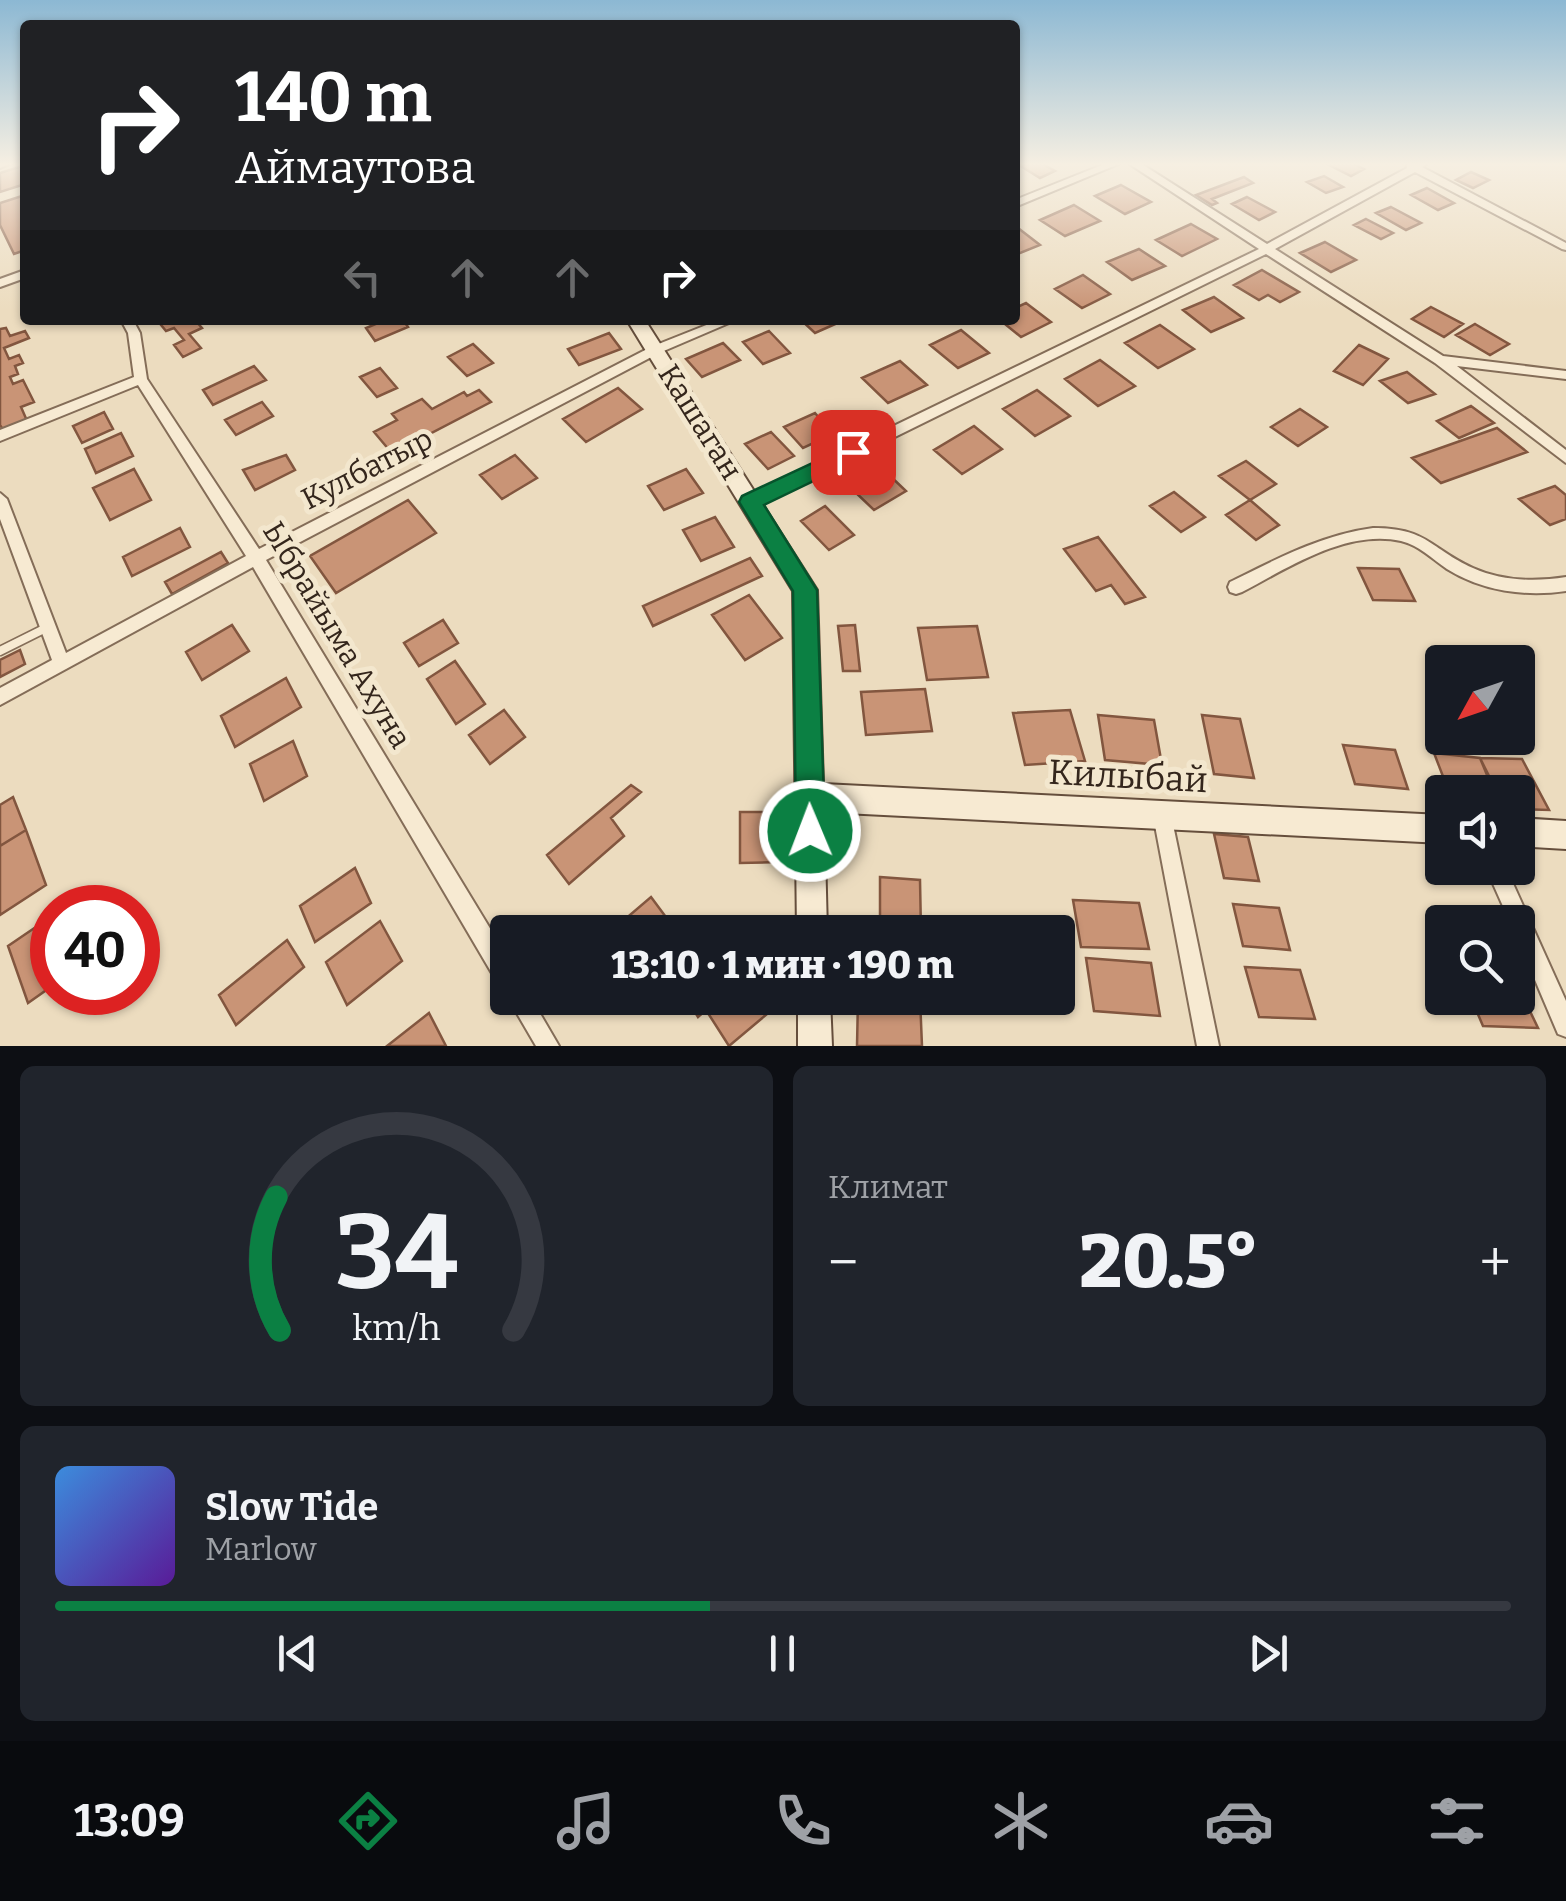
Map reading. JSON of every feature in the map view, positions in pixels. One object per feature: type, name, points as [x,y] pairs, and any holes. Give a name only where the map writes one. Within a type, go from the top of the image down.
[{"type":"street","points":[[1208,212],[1440,360],[1566,458]]},
{"type":"street","points":[[750,502],[1266,250],[1333,212]]},
{"type":"street","points":[[1502,212],[1566,246]]},
{"type":"street","name":"Ыбрайыма Ахуна","points":[[130,325],[141,379],[256,558],[490,949]]},
{"type":"street","name":"Кашаган","points":[[639,325],[805,590],[812,915]]},
{"type":"street","name":"Кулбатыр","points":[[0,698],[256,558],[655,350],[718,325]]},
{"type":"street","points":[[1440,360],[1566,375]]},
{"type":"street","points":[[0,436],[141,379]]},
{"type":"street","points":[[0,499],[62,664]]},
{"type":"street","points":[[1236,587],[1334,540],[1396,534],[1428,545],[1454,566],[1486,580],[1513,586],[1566,584]]},
{"type":"street","name":"Килыбай","points":[[810,798],[1425,828]]},
{"type":"street","points":[[1162,815],[1208,1046]]},
{"type":"street","points":[[1535,833],[1566,835]]},
{"type":"street","points":[[1504,885],[1566,1026]]},
{"type":"street","points":[[529,1015],[548,1046]]},
{"type":"street","points":[[814,1015],[815,1046]]},
{"type":"lane","points":[[0,651],[46,628]]},
{"type":"building","points":[[0,212],[20,212],[20,252],[14,254],[0,225]]},
{"type":"building","points":[[1059,212],[1085,212],[1100,221],[1065,236],[1040,220]]},
{"type":"building","points":[[1245,212],[1275,212],[1259,220]]},
{"type":"building","points":[[1400,212],[1421,223],[1406,230],[1376,213]]},
{"type":"building","points":[[1366,219],[1393,233],[1381,239],[1354,225]]},
{"type":"building","points":[[1191,224],[1217,239],[1182,256],[1156,240]]},
{"type":"building","points":[[1020,230],[1040,245],[1020,253]]},
{"type":"building","points":[[1325,242],[1356,260],[1331,272],[1300,253]]},
{"type":"building","points":[[1139,249],[1165,266],[1132,280],[1107,262]]},
{"type":"building","points":[[1262,270],[1299,292],[1280,302],[1268,295],[1259,300],[1234,285]]},
{"type":"building","points":[[1083,275],[1110,294],[1082,308],[1055,289]]},
{"type":"building","points":[[1214,297],[1243,318],[1211,332],[1183,310]]},
{"type":"building","points":[[1026,303],[1051,322],[1021,337],[1006,325],[1020,325],[1020,306]]},
{"type":"building","points":[[1431,307],[1463,324],[1444,337],[1412,319]]},
{"type":"building","points":[[1475,324],[1509,344],[1490,355],[1456,335]]},
{"type":"building","points":[[161,325],[199,325],[202,328],[189,334],[201,348],[183,357],[174,345],[184,340],[174,328],[166,331]]},
{"type":"building","points":[[373,325],[408,327],[375,341],[366,328]]},
{"type":"building","points":[[806,325],[833,325],[815,333]]},
{"type":"building","points":[[1160,325],[1194,349],[1158,368],[1125,343]]},
{"type":"building","points":[[6,328],[10,336],[25,331],[29,338],[4,348],[9,359],[19,355],[23,363],[15,366],[18,374],[10,377],[13,384],[23,380],[34,402],[21,407],[28,423],[5,433],[0,425],[0,329]]},
{"type":"building","points":[[961,330],[989,353],[958,368],[930,345]]},
{"type":"building","points":[[769,331],[790,353],[763,364],[743,342]]},
{"type":"building","points":[[609,333],[621,349],[579,365],[568,349]]},
{"type":"building","points":[[723,343],[740,360],[702,377],[686,359]]},
{"type":"building","points":[[473,344],[493,363],[467,376],[448,357]]},
{"type":"building","points":[[1359,345],[1388,359],[1363,385],[1334,371]]},
{"type":"building","points":[[1100,360],[1135,386],[1098,406],[1065,379]]},
{"type":"building","points":[[900,361],[927,385],[888,403],[862,378]]},
{"type":"building","points":[[254,366],[266,380],[213,405],[203,390]]},
{"type":"building","points":[[380,368],[397,388],[377,397],[360,377]]},
{"type":"building","points":[[1407,372],[1435,394],[1408,403],[1380,381]]},
{"type":"building","points":[[618,388],[642,409],[586,442],[563,419]]},
{"type":"building","points":[[479,390],[491,402],[414,442],[412,439],[390,451],[374,432],[397,420],[392,414],[422,399],[432,409],[464,392],[467,396]]},
{"type":"building","points":[[1037,390],[1070,416],[1035,436],[1003,409]]},
{"type":"building","points":[[262,402],[273,416],[236,435],[225,420]]},
{"type":"building","points":[[1471,406],[1494,423],[1459,438],[1437,421]]},
{"type":"building","points":[[1300,409],[1327,427],[1298,446],[1271,427]]},
{"type":"building","points":[[104,412],[113,429],[82,443],[73,426]]},
{"type":"building","points":[[815,413],[833,434],[803,448],[784,427]]},
{"type":"building","points":[[974,426],[1002,449],[962,474],[934,450]]},
{"type":"building","points":[[1497,428],[1527,452],[1441,483],[1412,458]]},
{"type":"building","points":[[771,432],[794,456],[768,469],[745,444]]},
{"type":"building","points":[[121,433],[133,456],[96,473],[85,449]]},
{"type":"building","points":[[286,455],[295,470],[255,490],[243,470]]},
{"type":"building","points":[[515,455],[537,478],[502,499],[480,475]]},
{"type":"building","points":[[1246,461],[1276,484],[1250,500],[1219,476]]},
{"type":"building","points":[[134,469],[151,500],[110,520],[93,488]]},
{"type":"building","points":[[686,469],[703,493],[664,510],[648,486]]},
{"type":"building","points":[[886,472],[906,491],[874,510],[854,491]]},
{"type":"building","points":[[1555,486],[1566,495],[1566,519],[1550,525],[1519,499]]},
{"type":"building","points":[[1174,492],[1205,517],[1181,532],[1150,506]]},
{"type":"building","points":[[408,500],[436,533],[336,593],[310,556]]},
{"type":"building","points":[[1250,500],[1279,525],[1256,540],[1226,515]]},
{"type":"building","points":[[825,506],[854,535],[829,550],[801,521]]},
{"type":"building","points":[[715,517],[734,547],[701,561],[683,530]]},
{"type":"building","points":[[180,528],[190,547],[132,576],[123,557]]},
{"type":"building","points":[[1098,537],[1145,597],[1125,604],[1111,585],[1096,591],[1064,549]]},
{"type":"building","points":[[221,552],[228,563],[172,594],[165,582]]},
{"type":"building","points":[[750,558],[762,576],[653,626],[643,606]]},
{"type":"building","points":[[1358,568],[1399,569],[1415,601],[1373,600]]},
{"type":"building","points":[[749,595],[782,638],[745,660],[712,615]]},
{"type":"building","points":[[443,620],[458,643],[419,666],[404,643]]},
{"type":"building","points":[[232,625],[249,651],[202,680],[186,652]]},
{"type":"building","points":[[855,625],[860,671],[843,671],[838,626]]},
{"type":"building","points":[[977,626],[988,677],[927,680],[918,628]]},
{"type":"building","points":[[20,650],[25,664],[0,677],[0,660]]},
{"type":"building","points":[[455,661],[485,704],[456,724],[427,679]]},
{"type":"building","points":[[286,678],[301,707],[235,747],[221,716]]},
{"type":"building","points":[[925,689],[932,731],[866,735],[861,692]]},
{"type":"building","points":[[504,710],[525,737],[490,764],[469,735]]},
{"type":"building","points":[[1070,710],[1085,761],[1025,765],[1013,713]]},
{"type":"building","points":[[1098,715],[1154,720],[1162,765],[1105,760]]},
{"type":"building","points":[[1202,715],[1240,719],[1254,778],[1214,774]]},
{"type":"building","points":[[293,741],[307,776],[264,801],[250,764]]},
{"type":"building","points":[[1343,745],[1395,750],[1408,789],[1355,784]]},
{"type":"building","points":[[1435,755],[1480,758],[1487,775],[1442,775]]},
{"type":"building","points":[[1480,758],[1522,759],[1530,775],[1488,775]]},
{"type":"building","points":[[1535,784],[1549,810],[1535,810]]},
{"type":"building","points":[[631,785],[641,792],[611,818],[624,836],[569,884],[547,855]]},
{"type":"building","points":[[13,797],[26,830],[0,846],[0,805]]},
{"type":"building","points":[[740,812],[777,812],[779,862],[740,863]]},
{"type":"building","points":[[26,830],[46,885],[30,885],[30,895],[0,915],[0,846]]},
{"type":"building","points":[[1214,834],[1248,837],[1259,881],[1224,878]]},
{"type":"building","points":[[355,868],[371,903],[315,942],[300,906]]},
{"type":"building","points":[[880,877],[920,880],[921,915],[880,915]]},
{"type":"building","points":[[651,897],[664,915],[630,915]]},
{"type":"building","points":[[1073,900],[1139,903],[1149,949],[1081,947]]},
{"type":"building","points":[[1233,904],[1279,908],[1290,950],[1243,946]]},
{"type":"building","points":[[380,921],[402,961],[347,1005],[326,962]]},
{"type":"building","points":[[30,931],[28,1003],[8,946]]},
{"type":"building","points":[[287,940],[304,967],[236,1025],[219,995]]},
{"type":"building","points":[[1086,958],[1151,963],[1160,1016],[1094,1011]]},
{"type":"building","points":[[1245,967],[1300,970],[1315,1019],[1259,1017]]},
{"type":"building","points":[[429,1013],[446,1046],[387,1046]]},
{"type":"building","points":[[709,1015],[766,1015],[729,1046]]},
{"type":"building","points":[[858,1015],[921,1015],[922,1046],[857,1046]]},
{"type":"building","points":[[1478,1015],[1532,1015],[1538,1028],[1483,1026]]},
{"type":"route","points":[[810,831],[805,590],[750,502],[853,452]]}]
